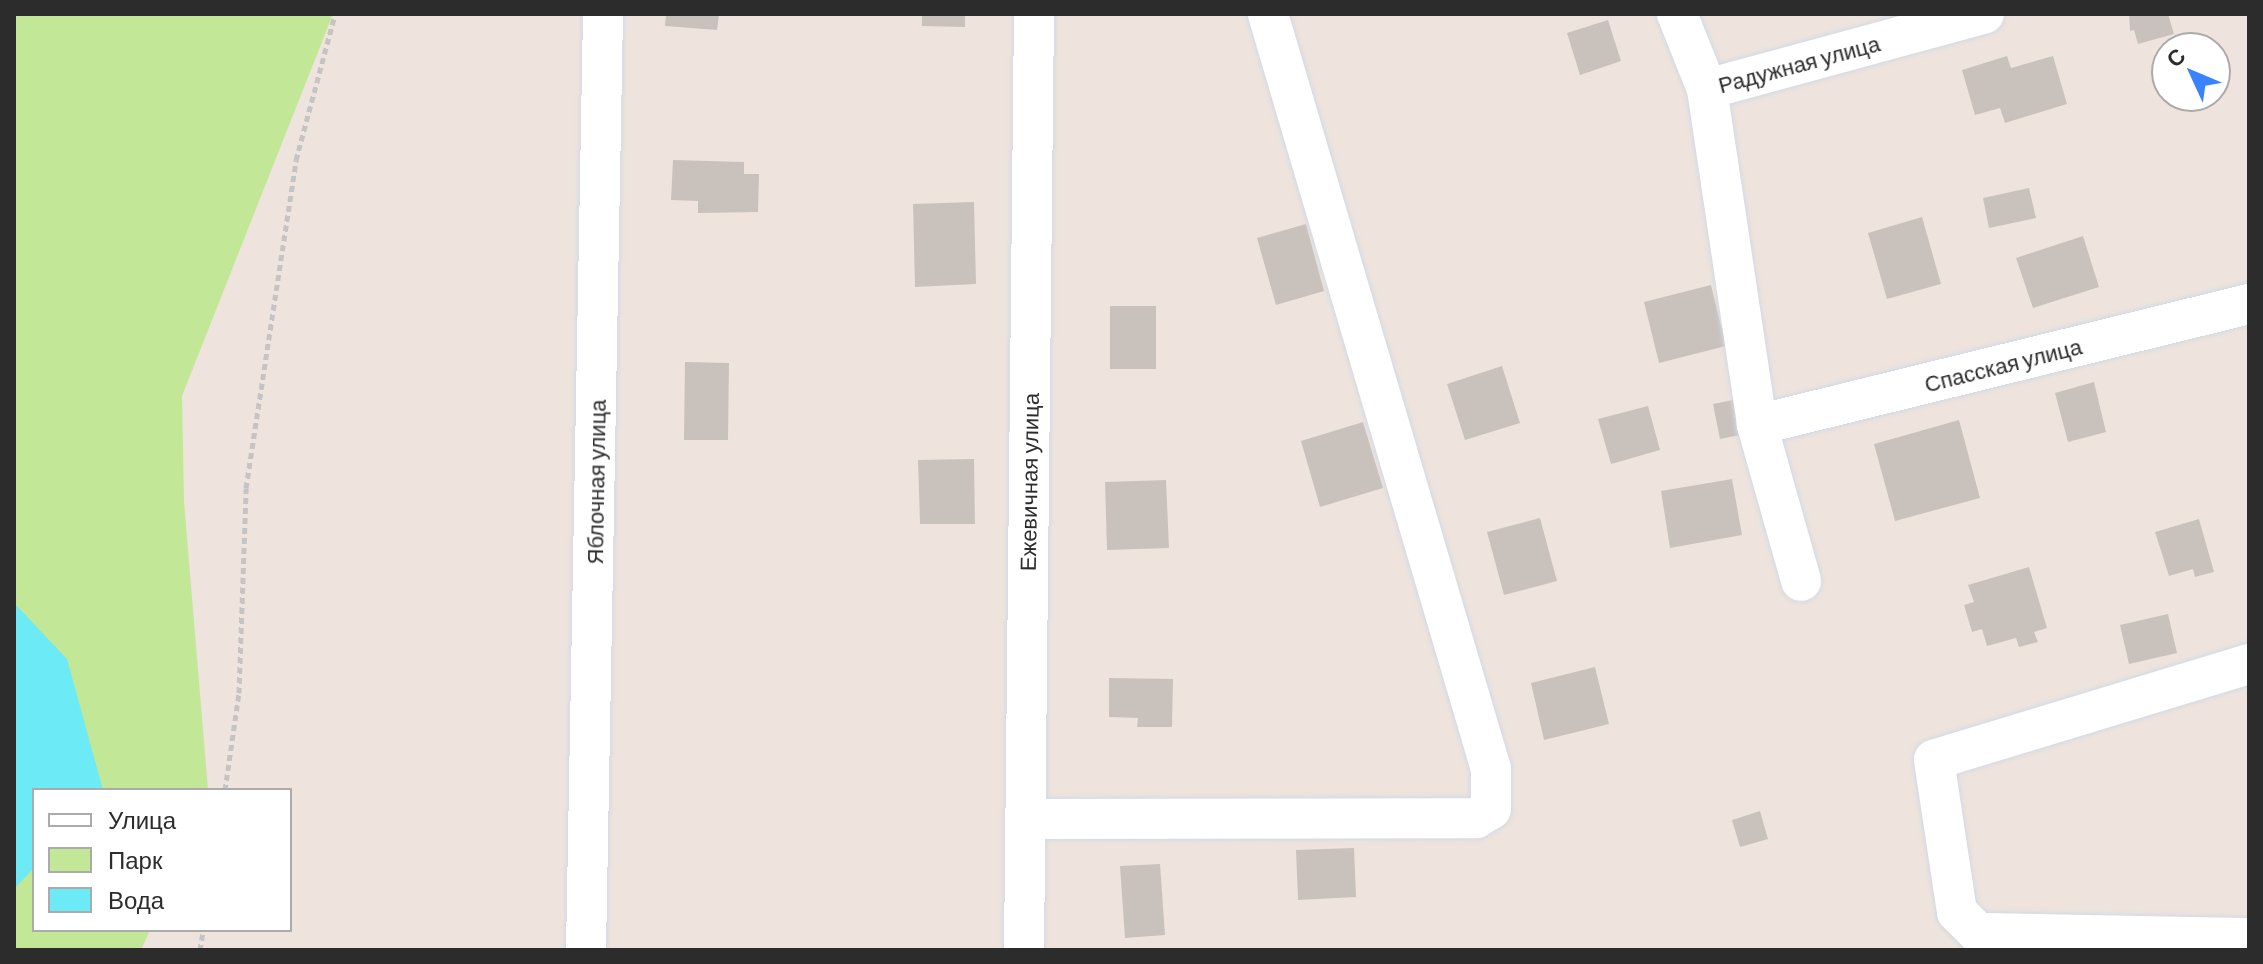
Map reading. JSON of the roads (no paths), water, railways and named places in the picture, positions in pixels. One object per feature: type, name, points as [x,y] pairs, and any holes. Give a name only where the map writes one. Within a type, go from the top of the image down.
[{"type":"street","name":"Яблочная улица","points":[[586,950],[603,14]]},
{"type":"street","name":"Ежевичная улица","points":[[1024,950],[1034,14]]},
{"type":"street","points":[[1026,819],[1476,818],[1491,809],[1491,769],[1268,14]]},
{"type":"street","points":[[1677,14],[1707,89],[1757,425],[1801,581]]},
{"type":"street","name":"Радужная улица","points":[[1707,89],[1984,14]]},
{"type":"street","name":"Спасская улица","points":[[1757,425],[2249,304]]},
{"type":"street","points":[[2249,664],[1934,760],[1957,912],[1978,933],[2249,938]]},
{"type":"water","points":[[14,603],[67,659],[102,788],[32,788],[32,870],[14,889]]}]
